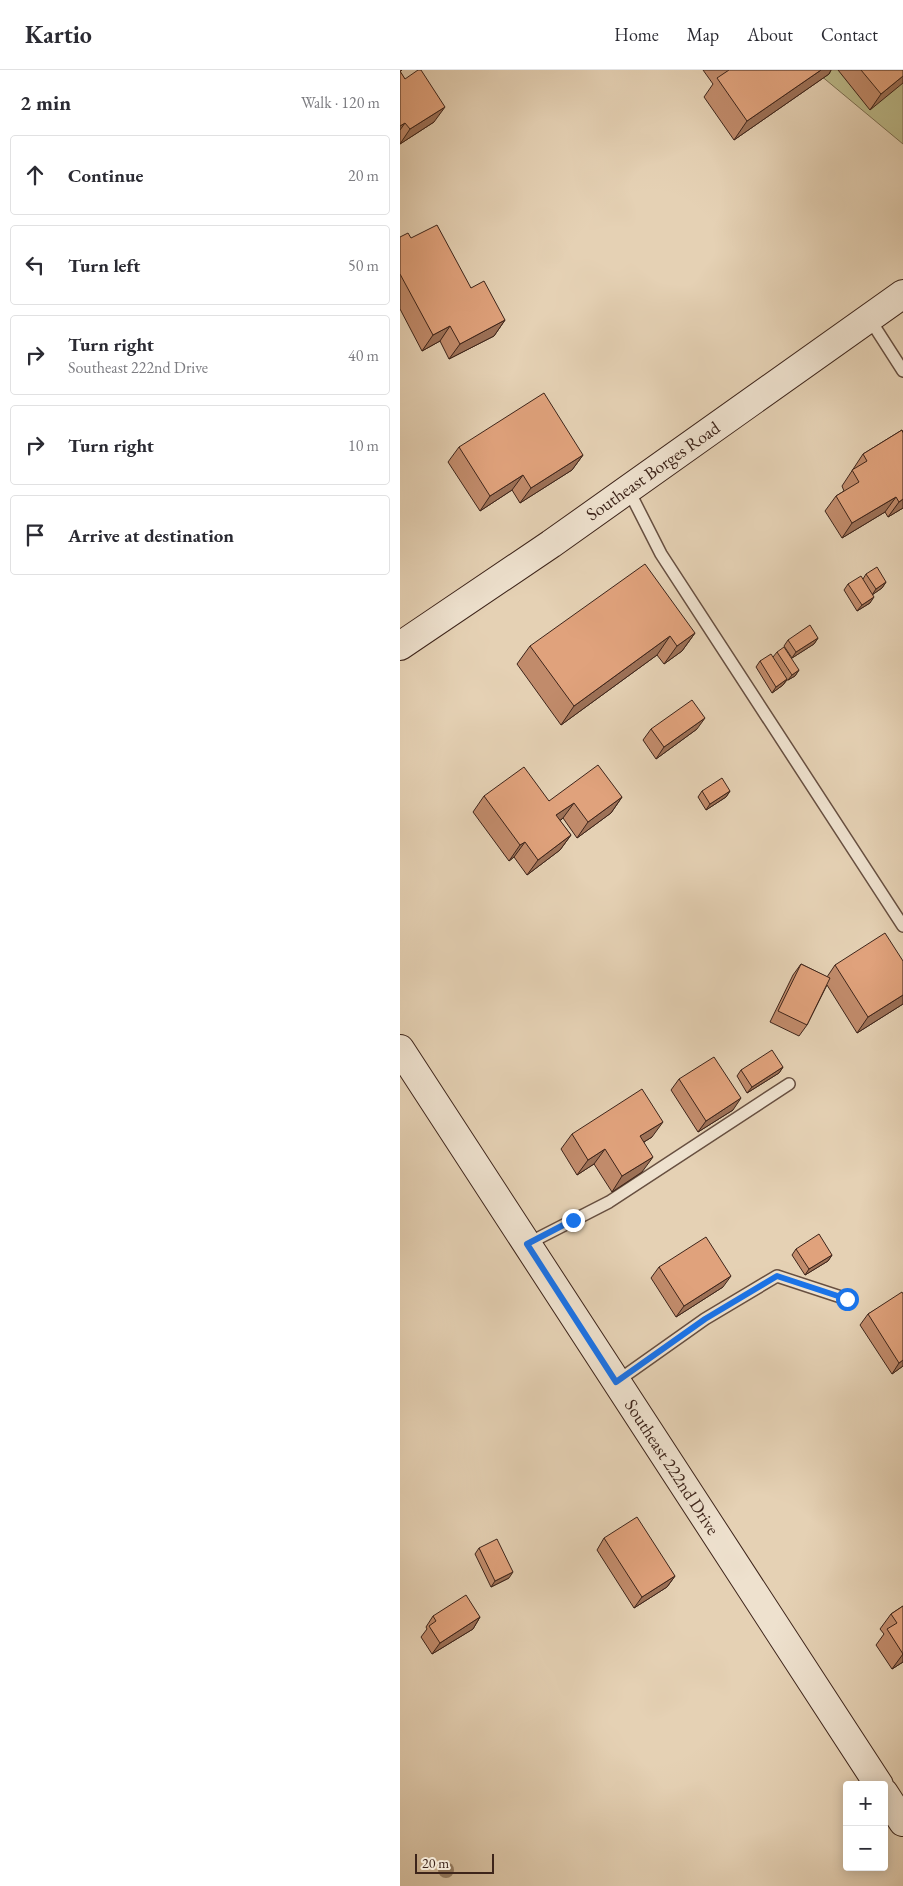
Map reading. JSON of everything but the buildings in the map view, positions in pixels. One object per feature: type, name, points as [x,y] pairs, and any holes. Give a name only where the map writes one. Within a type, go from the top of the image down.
[{"type":"main road","name":"Southeast Borges Road","points":[[400,646],[550,544],[903,294]]},
{"type":"main road","name":"Southeast 222nd Drive","points":[[400,1049],[876,1781]]},
{"type":"main road","points":[[888,1799],[903,1822]]},
{"type":"lane","points":[[869,318],[903,371]]},
{"type":"lane","points":[[628,489],[666,562],[903,926]]},
{"type":"lane","points":[[527,1244],[609,1202],[789,1084]]},
{"type":"lane","points":[[616,1382],[705,1319],[777,1276],[847,1299]]},
{"type":"shaded area","points":[[814,70],[903,70],[903,144]]},
{"type":"route","points":[[573,1220],[527,1244],[616,1382],[705,1319],[777,1276],[847,1299]]}]
